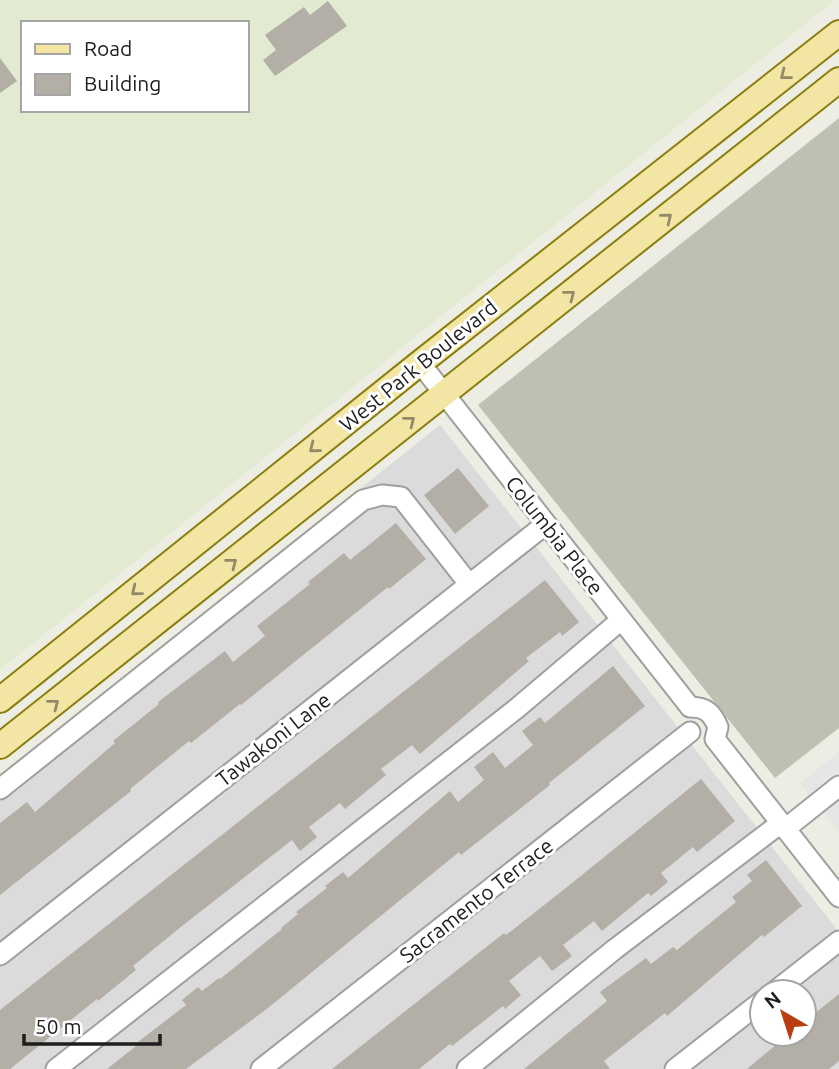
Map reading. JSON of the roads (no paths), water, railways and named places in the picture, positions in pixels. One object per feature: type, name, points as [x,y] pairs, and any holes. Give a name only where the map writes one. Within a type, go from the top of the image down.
[{"type":"main road","name":"West Park Boulevard","points":[[0,700],[420,363],[839,33]]},
{"type":"main road","name":"West Park Boulevard","points":[[0,746],[839,80]]},
{"type":"street","name":"Columbia Place","points":[[420,363],[690,707],[701,707],[713,714],[718,727],[715,738],[839,897]]},
{"type":"street","points":[[0,789],[363,500],[382,495],[401,497],[469,584]]},
{"type":"street","name":"Tawakoni Lane","points":[[0,955],[546,524]]},
{"type":"street","points":[[55,1069],[516,709],[621,620]]},
{"type":"street","points":[[690,707],[686,719],[690,732],[702,741],[715,738]]},
{"type":"street","name":"Sacramento Terrace","points":[[261,1069],[690,732]]},
{"type":"street","points":[[467,1069],[615,949],[838,787]]},
{"type":"street","points":[[792,978],[839,941]]},
{"type":"street","points":[[675,1069],[748,1012]]}]
